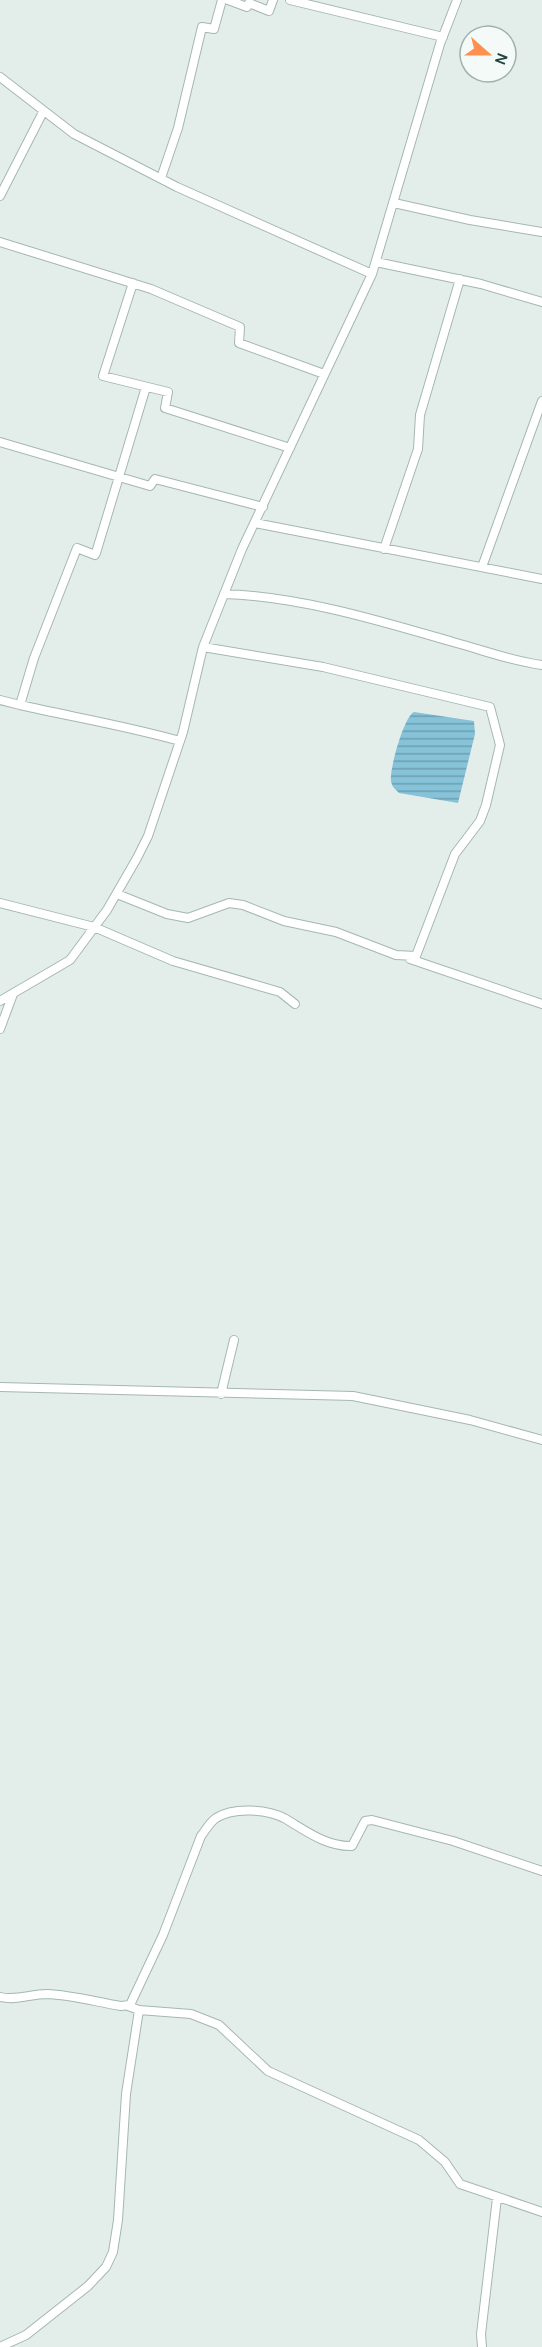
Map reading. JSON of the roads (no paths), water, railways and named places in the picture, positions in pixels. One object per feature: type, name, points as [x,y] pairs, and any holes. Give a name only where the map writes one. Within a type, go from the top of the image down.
[{"type":"street","points":[[161,178],[178,128],[202,27],[214,29],[222,0]]},
{"type":"street","points":[[228,0],[247,7],[249,3],[269,11],[273,0]]},
{"type":"street","points":[[291,0],[443,37]]},
{"type":"street","points":[[0,1001],[70,960],[117,894],[148,836],[180,741],[203,647],[224,594],[372,274],[443,37],[457,0]]},
{"type":"street","points":[[0,77],[74,134],[161,178],[372,274]]},
{"type":"street","points":[[0,196],[43,112]]},
{"type":"street","points":[[394,203],[470,220],[542,232]]},
{"type":"street","points":[[0,242],[176,298],[240,327],[239,343],[324,374]]},
{"type":"street","points":[[376,262],[460,279],[542,302]]},
{"type":"street","points":[[384,549],[418,450],[420,415],[460,279]]},
{"type":"street","points":[[133,283],[103,376],[168,392],[165,407],[167,409],[290,448]]},
{"type":"street","points":[[20,705],[38,648],[77,548],[95,555],[96,553],[146,387]]},
{"type":"street","points":[[482,567],[542,401]]},
{"type":"street","points":[[0,442],[150,486],[155,479],[263,507]]},
{"type":"street","points":[[255,523],[542,578]]},
{"type":"street","points":[[224,594],[333,610],[401,627],[503,658],[542,665]]},
{"type":"street","points":[[203,647],[323,667],[490,708],[500,745],[486,805],[480,821],[455,854],[420,949],[416,956],[408,958]]},
{"type":"street","points":[[0,700],[103,724],[134,728],[180,741]]},
{"type":"street","points":[[117,894],[167,914],[188,918],[229,903],[243,905],[284,921],[336,933],[542,1004]]},
{"type":"street","points":[[0,903],[94,927],[173,961],[280,992],[295,1004]]},
{"type":"street","points":[[0,1029],[13,994]]},
{"type":"street","points":[[221,1394],[234,1340]]},
{"type":"street","points":[[0,1387],[353,1396],[470,1420],[542,1440]]},
{"type":"street","points":[[128,2006],[133,2001],[163,1935],[201,1836],[210,1824],[224,1814],[251,1811],[280,1817],[318,1839],[346,1846],[352,1846],[365,1821],[372,1820],[453,1841],[542,1871]]},
{"type":"street","points":[[0,1997],[14,1999],[43,1994],[66,1995],[140,2010],[191,2014],[219,2025],[268,2071],[419,2140],[445,2162],[460,2184],[542,2212]]},
{"type":"street","points":[[0,2347],[26,2335],[88,2286],[106,2267],[112,2252],[118,2220],[126,2094],[140,2010]]},
{"type":"street","points":[[482,2347],[481,2334],[497,2198]]},
{"type":"water","points":[[414,712],[474,721],[475,734],[458,803],[399,793],[392,785],[392,767],[398,744],[406,723]]}]
